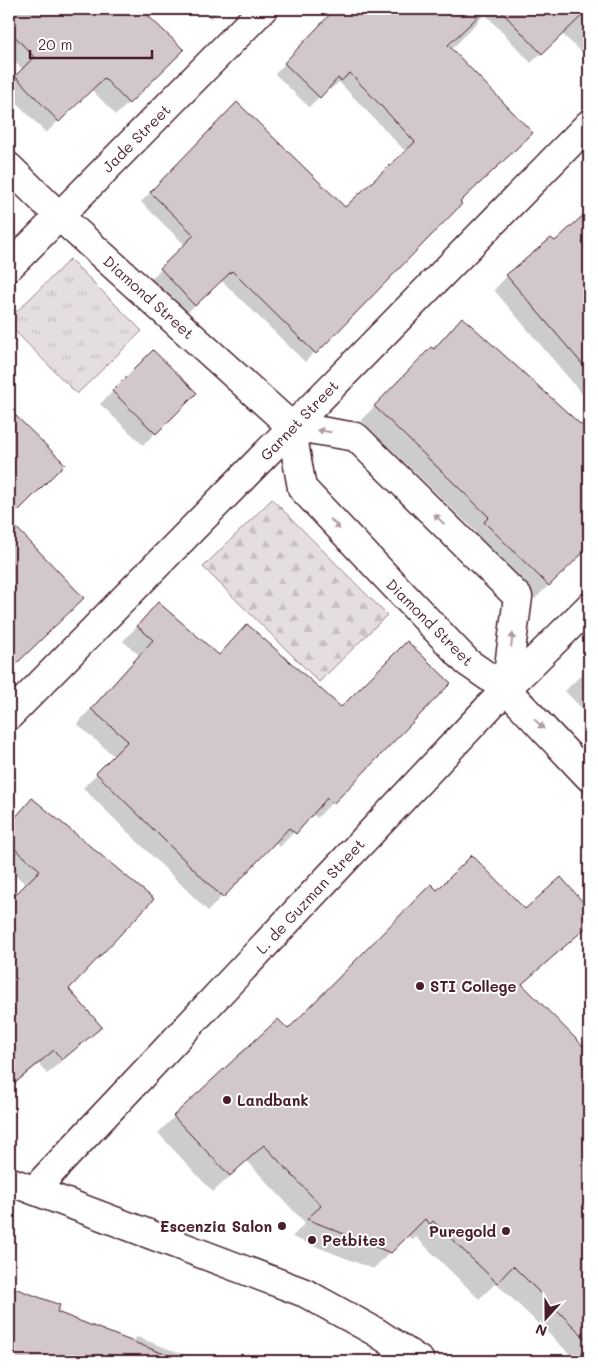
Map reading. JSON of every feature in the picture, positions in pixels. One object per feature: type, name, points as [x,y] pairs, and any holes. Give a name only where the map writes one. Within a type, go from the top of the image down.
[{"type":"street","name":"Jade Street","points":[[9,267],[263,9]]},
{"type":"street","name":"Garnet Street","points":[[9,716],[291,426],[589,124]]},
{"type":"street","name":"Diamond Street","points":[[9,167],[59,216],[291,426],[302,488],[467,662],[506,689],[589,777]]},
{"type":"street","points":[[291,426],[356,437],[518,597],[506,689]]},
{"type":"street","name":"L. de Guzman Street","points":[[34,1190],[506,689],[589,607]]},
{"type":"street","points":[[9,1181],[305,1293],[376,1332],[420,1361]]},
{"type":"green space","points":[[70,259],[142,331],[77,394],[9,325],[9,319]]},
{"type":"green space","points":[[272,499],[387,615],[319,682],[203,567]]},
{"type":"building","points":[[9,9],[141,9],[184,50],[129,104],[104,78],[59,122],[15,76],[34,57],[9,30]]},
{"type":"building","points":[[335,9],[486,9],[448,45],[533,133],[460,202],[462,204],[316,354],[232,271],[195,306],[160,268],[194,235],[150,192],[237,102],[345,207],[415,142],[350,73],[341,81],[338,78],[320,98],[284,63]]},
{"type":"building","points":[[499,9],[589,9],[542,54]]},
{"type":"building","points":[[589,210],[589,372],[506,275],[551,238],[555,241]]},
{"type":"building","points":[[462,317],[589,432],[589,547],[549,586],[484,522],[489,517],[374,406],[431,347],[434,349]]},
{"type":"building","points":[[153,350],[197,393],[156,434],[112,391]]},
{"type":"building","points":[[9,409],[65,464],[9,520]]},
{"type":"building","points":[[9,520],[84,598],[9,671]]},
{"type":"building","points":[[158,602],[219,655],[247,624],[341,707],[407,641],[451,683],[333,804],[327,798],[296,834],[289,828],[223,898],[96,773],[128,741],[91,709],[153,640],[137,626]]},
{"type":"building","points":[[32,798],[154,899],[69,989],[102,1027],[62,1060],[54,1050],[9,1088],[9,901],[40,870],[9,844],[9,825]]},
{"type":"building","points":[[472,855],[525,909],[561,877],[589,909],[589,925],[522,984],[589,1052],[589,1342],[513,1266],[497,1283],[433,1221],[430,1224],[425,1219],[391,1253],[307,1219],[321,1206],[264,1145],[230,1176],[173,1116],[278,1019],[288,1029],[431,884],[437,890]]},
{"type":"building","points":[[9,1286],[60,1305],[57,1312],[177,1359],[177,1361],[9,1361]]},
{"type":"place","name":"STI College","points":[[420,986]]},
{"type":"place","name":"Landbank","points":[[227,1100]]},
{"type":"place","name":"Escenzia Salon","points":[[282,1226]]},
{"type":"place","name":"Puregold","points":[[506,1231]]},
{"type":"place","name":"Petbites","points":[[312,1240]]}]
